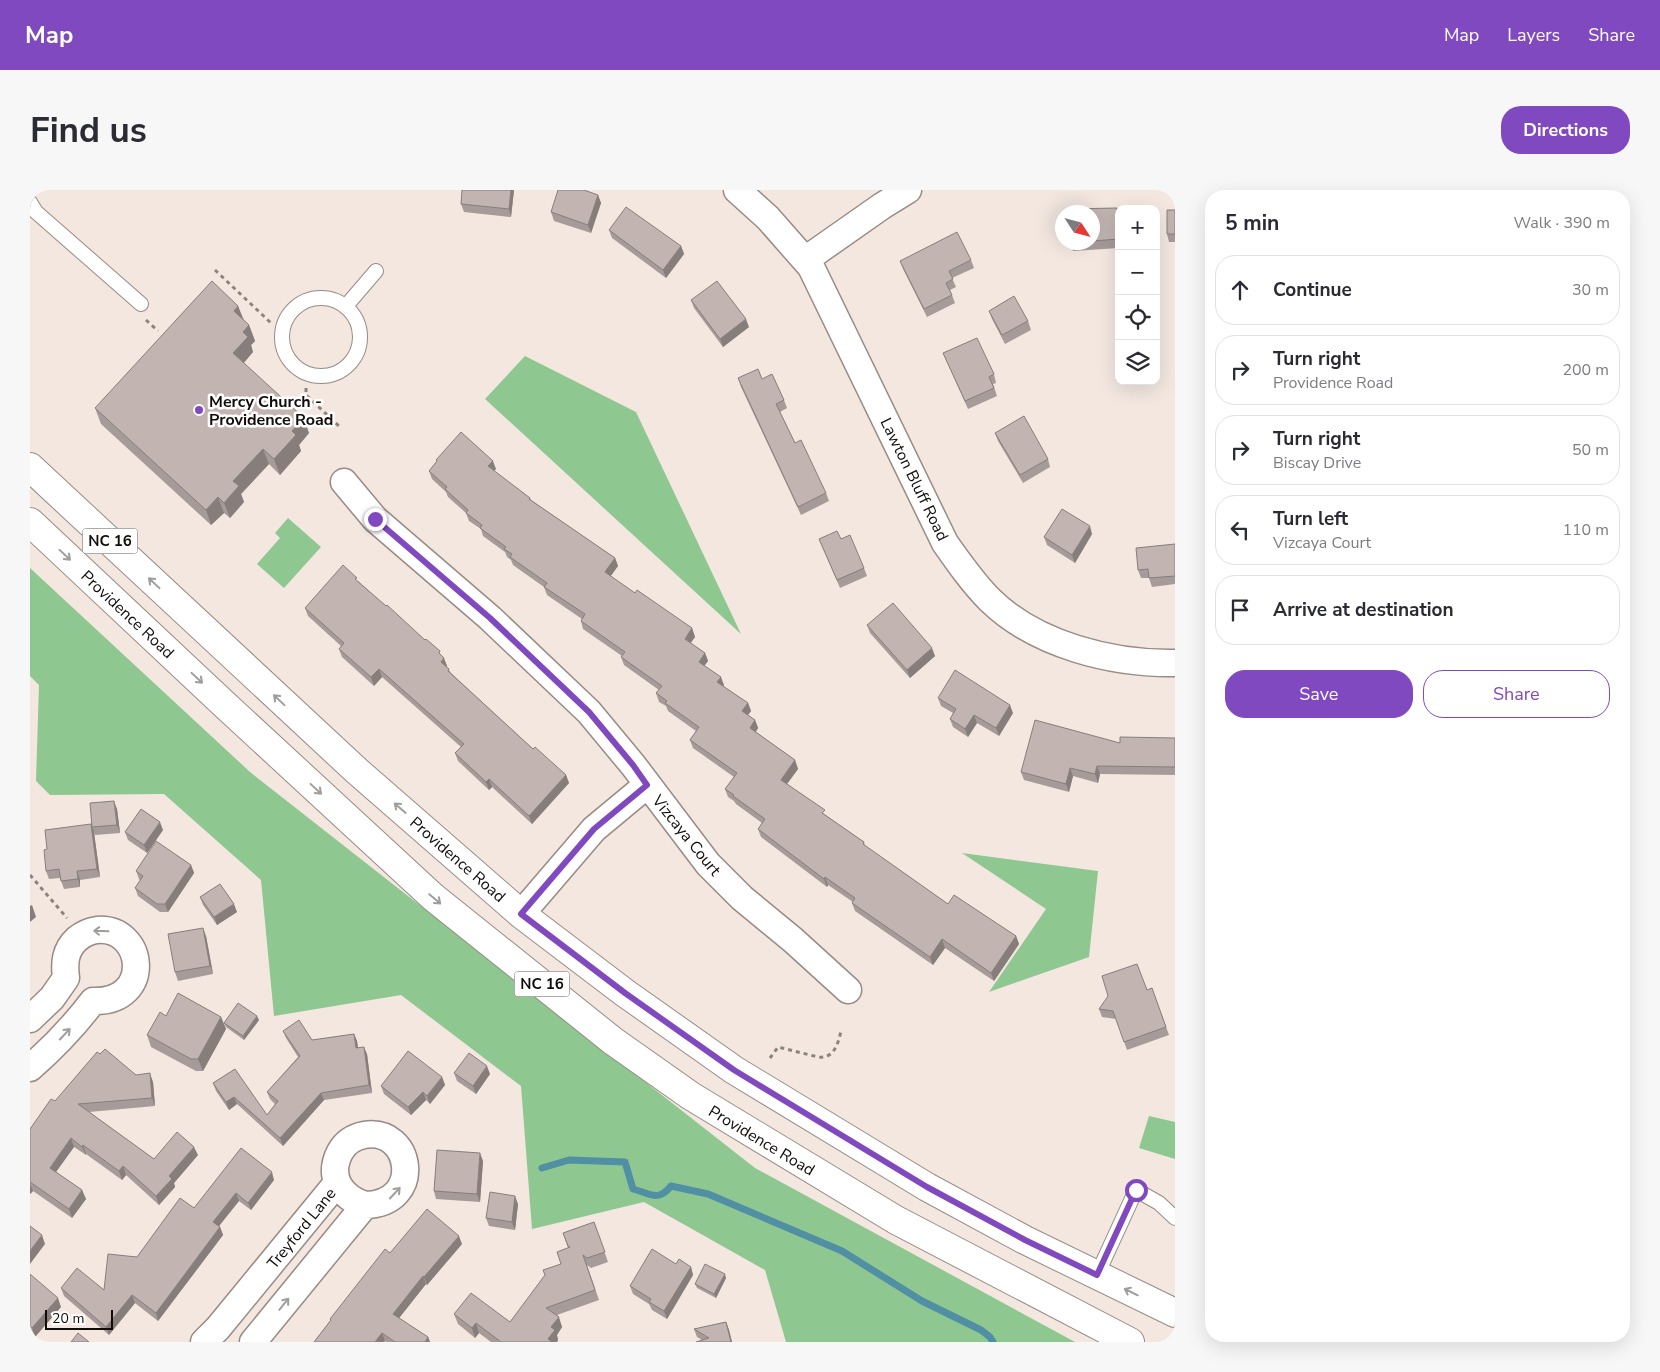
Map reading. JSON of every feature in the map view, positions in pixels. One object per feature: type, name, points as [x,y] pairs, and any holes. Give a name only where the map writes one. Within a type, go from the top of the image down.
[{"type":"main road","name":"Providence Road","points":[[30,467],[357,771],[521,914],[625,993],[734,1070],[927,1187],[1025,1240],[1175,1313]]},
{"type":"main road","name":"Providence Road","points":[[30,522],[433,898],[613,1041],[691,1096],[896,1220],[1130,1342]]},
{"type":"street","name":"Lawton Bluff Road","points":[[737,190],[768,218],[811,267],[945,543],[966,573],[990,600],[1020,622],[1052,640],[1111,658],[1175,663]]},
{"type":"street","points":[[805,260],[908,190]]},
{"type":"street","name":"Vizcaya Court","points":[[344,482],[375,519],[490,618],[589,712],[633,765],[708,864],[742,898],[799,945],[848,990]]},
{"type":"street","points":[[521,914],[594,829],[647,785]]},
{"type":"street","points":[[91,931],[114,932],[132,948],[136,959],[136,971],[133,982],[126,992],[116,998],[105,1002],[93,1002],[82,997],[72,989],[66,978],[64,966],[66,954],[80,936],[91,931]]},
{"type":"street","points":[[30,1019],[50,1000],[66,978]]},
{"type":"street","points":[[30,1068],[46,1054],[93,1002]]},
{"type":"street","name":"Treyford Lane","points":[[219,1337],[338,1183],[335,1172],[336,1160],[341,1150],[359,1136],[370,1134],[382,1136],[400,1150],[406,1173],[403,1184],[398,1192],[387,1201],[376,1205],[365,1205]]},
{"type":"street","points":[[253,1342],[365,1205],[354,1201],[344,1194],[338,1183]]},
{"type":"lane","points":[[30,202],[36,212],[140,304]]},
{"type":"lane","points":[[346,306],[376,270]]},
{"type":"lane","points":[[323,297],[335,300],[346,306],[355,316],[360,328],[357,354],[339,372],[326,376],[313,375],[301,370],[292,362],[285,351],[282,339],[284,326],[289,314],[298,305],[310,299],[323,297]]},
{"type":"lane","points":[[1097,1275],[1136,1190],[1159,1203],[1175,1218]]},
{"type":"path","points":[[214,270],[270,322]]},
{"type":"path","points":[[306,388],[306,394],[342,428]]},
{"type":"path","points":[[30,875],[73,924]]},
{"type":"path","points":[[770,1058],[778,1047],[824,1057],[829,1055],[838,1044],[840,1032]]},
{"type":"green space","points":[[525,356],[636,412],[741,634],[485,399]]},
{"type":"green space","points":[[288,518],[321,547],[284,588],[257,564],[280,538],[275,533]]},
{"type":"green space","points":[[30,568],[250,772],[755,1168],[1075,1342],[786,1342],[765,1270],[644,1202],[532,1229],[521,1086],[401,995],[274,1016],[261,880],[164,794],[50,795],[36,781],[39,685],[30,676]]},
{"type":"green space","points":[[962,853],[1098,871],[1089,957],[989,992],[1046,909]]},
{"type":"green space","points":[[1149,1116],[1175,1122],[1175,1159],[1139,1148]]},
{"type":"building","points":[[462,190],[511,190],[509,209],[461,204]]},
{"type":"building","points":[[558,190],[584,190],[598,195],[588,225],[551,212]]},
{"type":"building","points":[[626,207],[681,246],[663,270],[609,230]]},
{"type":"building","points":[[1100,208],[1115,208],[1115,239],[1100,240]]},
{"type":"building","points":[[1167,210],[1175,210],[1175,234],[1167,234]]},
{"type":"building","points":[[957,232],[971,260],[949,271],[953,279],[946,283],[952,295],[924,309],[900,261]]},
{"type":"building","name":"Mercy Church - Providence Road","points":[[212,281],[238,306],[234,311],[249,325],[243,332],[248,337],[233,353],[304,418],[292,431],[296,435],[274,459],[263,449],[233,481],[239,486],[224,503],[218,497],[206,510],[95,408]]},
{"type":"building","points":[[717,281],[746,319],[720,339],[691,300]]},
{"type":"building","points":[[1014,296],[1028,321],[1002,335],[989,311]]},
{"type":"building","points":[[977,338],[994,374],[989,377],[994,388],[965,401],[943,353]]},
{"type":"building","points":[[758,369],[762,379],[772,374],[784,400],[776,404],[795,443],[801,440],[826,493],[798,507],[738,378]]},
{"type":"building","points":[[1024,416],[1048,459],[1020,475],[995,433]]},
{"type":"building","points":[[461,432],[493,461],[488,466],[529,499],[615,558],[605,572],[635,593],[637,590],[692,628],[685,639],[705,653],[699,662],[721,677],[717,682],[748,703],[742,711],[755,720],[750,728],[795,760],[781,780],[825,810],[822,813],[864,842],[863,844],[948,904],[954,895],[1016,936],[991,973],[942,939],[930,957],[852,903],[855,898],[825,877],[824,879],[758,829],[765,819],[725,789],[737,773],[690,740],[699,727],[665,703],[667,701],[656,693],[662,686],[621,657],[625,652],[581,621],[585,614],[544,587],[547,583],[510,557],[512,554],[504,549],[506,547],[480,528],[482,525],[466,513],[468,510],[429,471],[436,460]]},
{"type":"building","points":[[1062,509],[1090,526],[1072,555],[1044,537]]},
{"type":"building","points":[[837,531],[841,539],[850,535],[864,568],[837,580],[819,539]]},
{"type":"building","points":[[1175,544],[1175,576],[1149,578],[1148,569],[1138,570],[1136,548]]},
{"type":"building","points":[[343,565],[357,578],[355,579],[440,651],[439,653],[444,658],[441,662],[449,669],[448,671],[533,749],[535,747],[566,775],[529,816],[489,779],[486,782],[455,753],[464,744],[379,669],[371,677],[339,649],[344,643],[305,608]]},
{"type":"building","points":[[893,603],[932,648],[907,670],[867,625]]},
{"type":"building","points":[[955,670],[1010,705],[996,728],[974,715],[965,729],[950,719],[956,709],[938,698]]},
{"type":"building","points":[[1035,720],[1120,743],[1120,737],[1175,738],[1175,767],[1097,766],[1095,774],[1070,768],[1066,784],[1021,772]]},
{"type":"building","points":[[114,801],[117,825],[92,827],[90,803]]},
{"type":"building","points":[[141,809],[160,822],[144,845],[125,832]]},
{"type":"building","points":[[91,824],[97,869],[77,871],[78,879],[61,881],[59,869],[46,871],[44,850],[47,849],[45,830]]},
{"type":"building","points":[[156,841],[191,865],[165,904],[157,904],[135,888],[143,876],[136,871]]},
{"type":"building","points":[[220,884],[234,904],[214,917],[200,897]]},
{"type":"building","points":[[203,928],[210,966],[175,972],[168,934]]},
{"type":"building","points":[[1137,964],[1147,990],[1152,988],[1166,1027],[1124,1042],[1113,1011],[1099,1009],[1108,996],[1102,976]]},
{"type":"building","points":[[178,993],[221,1017],[198,1059],[191,1059],[147,1035],[160,1012],[166,1016]]},
{"type":"building","points":[[238,1003],[257,1016],[243,1036],[224,1023]]},
{"type":"building","points":[[299,1020],[312,1040],[354,1034],[356,1048],[364,1047],[369,1085],[321,1093],[280,1138],[234,1097],[226,1102],[213,1083],[235,1069],[267,1115],[278,1101],[267,1092],[300,1056],[283,1031]]},
{"type":"building","points":[[105,1049],[136,1075],[150,1073],[152,1098],[78,1104],[154,1159],[177,1132],[194,1147],[169,1176],[172,1179],[156,1196],[123,1166],[119,1171],[71,1138],[50,1168],[82,1190],[69,1209],[30,1182],[30,1129],[51,1099],[55,1101],[97,1052],[100,1054]]},
{"type":"building","points":[[408,1051],[442,1077],[427,1096],[423,1092],[408,1107],[381,1086]]},
{"type":"building","points":[[469,1053],[487,1066],[473,1086],[454,1073]]},
{"type":"building","points":[[241,1148],[272,1172],[248,1203],[236,1193],[213,1222],[220,1227],[156,1313],[132,1295],[106,1327],[61,1288],[77,1268],[104,1290],[108,1254],[137,1257],[180,1198],[194,1208]]},
{"type":"building","points":[[437,1150],[480,1153],[477,1194],[434,1191]]},
{"type":"building","points":[[490,1192],[515,1196],[512,1222],[486,1218]]},
{"type":"building","points":[[427,1209],[459,1236],[423,1276],[393,1314],[428,1337],[425,1342],[395,1342],[382,1333],[375,1342],[314,1342],[385,1249],[390,1253]]},
{"type":"building","points":[[594,1222],[605,1252],[587,1258],[583,1255],[595,1290],[546,1308],[559,1317],[551,1327],[555,1330],[548,1339],[552,1342],[501,1342],[476,1323],[472,1328],[454,1314],[471,1293],[510,1322],[545,1275],[543,1270],[561,1264],[557,1252],[570,1247],[563,1233]]},
{"type":"building","points":[[30,1226],[42,1235],[30,1251]]},
{"type":"building","points":[[652,1249],[676,1264],[679,1259],[691,1267],[664,1311],[649,1302],[651,1299],[630,1286]]},
{"type":"building","points":[[705,1264],[725,1274],[714,1294],[695,1284]]},
{"type":"building","points":[[30,1274],[58,1298],[32,1328],[30,1326]]},
{"type":"building","points":[[726,1322],[731,1342],[696,1342],[709,1338],[694,1329]]},
{"type":"building","points":[[78,1333],[89,1342],[71,1342]]},
{"type":"waterway","points":[[542,1168],[569,1160],[625,1162],[633,1189],[658,1195],[671,1186],[708,1194],[842,1251],[922,1301],[981,1330],[993,1342]]},
{"type":"place","name":"Mercy Church - Providence Road","points":[[199,410]]},
{"type":"route","points":[[375,519],[490,618],[589,712],[647,785],[594,829],[521,914],[625,993],[734,1070],[927,1187],[1025,1240],[1097,1275],[1136,1190]]}]
